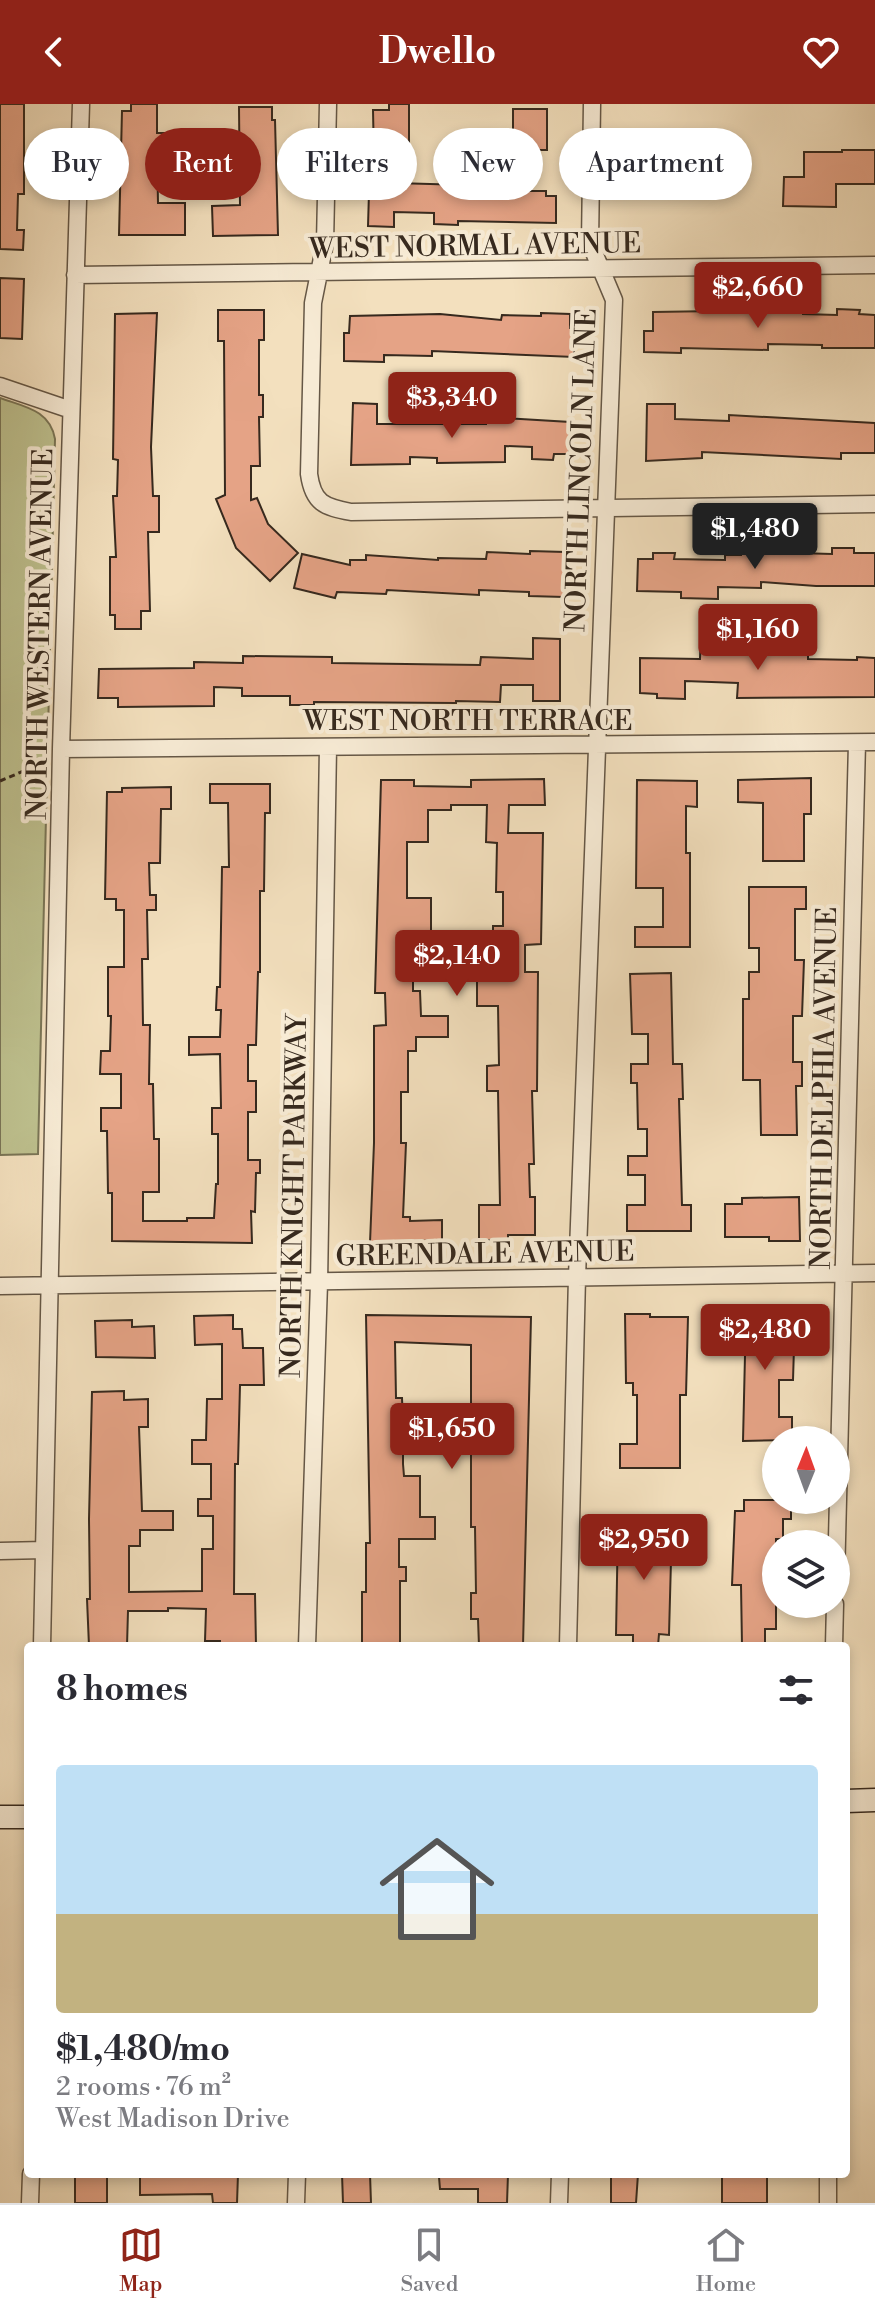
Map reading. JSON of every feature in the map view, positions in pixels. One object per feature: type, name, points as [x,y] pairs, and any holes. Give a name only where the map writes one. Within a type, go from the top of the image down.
[{"type":"main road","points":[[850,1801],[875,1800]]},
{"type":"main road","points":[[0,1817],[24,1817]]},
{"type":"street","name":"NORTH WESTERN AVENUE","points":[[42,1642],[61,749],[81,104]]},
{"type":"street","points":[[328,104],[325,243],[313,303],[309,474],[311,489],[317,500],[330,508],[351,512],[875,504]]},
{"type":"street","name":"NORTH LINCOLN LANE","points":[[568,1642],[577,1277],[614,300],[590,243],[592,104]]},
{"type":"street","name":"WEST NORMAL AVENUE","points":[[75,275],[603,271],[875,265]]},
{"type":"street","points":[[0,386],[71,410]]},
{"type":"street","name":"WEST NORTH TERRACE","points":[[61,749],[875,742]]},
{"type":"street","name":"NORTH DELPHIA AVENUE","points":[[837,1530],[857,743]]},
{"type":"street","name":"NORTH KNIGHT PARKWAY","points":[[307,1642],[319,1283],[328,747]]},
{"type":"street","name":"GREENDALE AVENUE","points":[[0,1286],[875,1273]]},
{"type":"street","points":[[0,1551],[44,1550]]},
{"type":"street","points":[[834,1642],[835,1618]]},
{"type":"street","points":[[30,2203],[31,2178]]},
{"type":"street","points":[[296,2203],[297,2178]]},
{"type":"street","points":[[559,2203],[560,2178]]},
{"type":"street","points":[[828,2178],[828,2203]]},
{"type":"path","points":[[0,781],[26,770],[61,767]]},
{"type":"green space","points":[[0,398],[42,416],[55,439],[38,1154],[0,1155]]},
{"type":"building","points":[[0,104],[24,104],[24,194],[18,194],[17,230],[24,230],[23,250],[0,249]]},
{"type":"building","points":[[131,104],[157,104],[157,128],[145,128],[145,200],[185,203],[185,235],[119,235],[120,200],[129,200],[129,128],[122,128],[122,111],[131,111]]},
{"type":"building","points":[[389,104],[409,104],[409,128],[373,128],[373,110],[389,110]]},
{"type":"building","points":[[239,107],[272,107],[278,235],[213,236],[212,206],[240,205],[240,200],[261,200],[261,128],[239,128]]},
{"type":"building","points":[[513,109],[547,109],[547,150],[543,150],[543,128],[513,128]]},
{"type":"building","points":[[875,150],[875,184],[836,184],[836,207],[783,206],[784,177],[804,177],[804,152]]},
{"type":"building","points":[[417,184],[433,184],[433,200],[543,200],[543,191],[546,191],[546,196],[556,196],[556,223],[458,221],[458,225],[434,224],[434,213],[394,212],[394,227],[368,226],[369,200],[417,200]]},
{"type":"building","points":[[0,278],[24,279],[22,339],[0,338]]},
{"type":"building","points":[[837,309],[860,310],[859,314],[875,315],[875,348],[768,344],[768,350],[681,348],[681,353],[644,352],[644,331],[653,331],[653,312],[775,310],[837,315]]},
{"type":"building","points":[[218,310],[264,310],[264,340],[259,340],[259,395],[263,395],[263,417],[259,417],[260,466],[251,466],[251,500],[257,498],[268,524],[298,553],[270,581],[236,548],[216,499],[225,495],[224,341],[218,341]]},
{"type":"building","points":[[157,313],[151,447],[153,496],[159,496],[159,532],[148,532],[150,611],[141,611],[141,629],[115,629],[115,615],[110,615],[110,557],[116,557],[113,496],[117,496],[118,460],[113,459],[115,314]]},
{"type":"building","points":[[541,313],[570,314],[570,328],[574,328],[574,357],[432,351],[432,356],[384,355],[384,362],[344,361],[344,333],[349,333],[350,316],[440,314],[501,320],[502,315],[541,316]]},
{"type":"building","points":[[353,403],[377,404],[377,424],[486,424],[486,417],[570,422],[569,454],[554,454],[553,460],[532,459],[532,447],[505,446],[505,462],[437,463],[437,458],[410,457],[410,464],[351,465]]},
{"type":"building","points":[[647,404],[675,404],[675,419],[729,421],[729,415],[875,423],[875,453],[841,453],[841,459],[702,452],[702,458],[646,461]]},
{"type":"building","points":[[832,548],[854,548],[854,553],[875,553],[875,586],[761,582],[761,588],[718,587],[718,599],[681,598],[681,592],[637,591],[638,559],[653,559],[653,553],[675,553],[674,559],[725,560],[725,555],[741,555],[741,549],[832,554]]},
{"type":"building","points":[[530,551],[565,552],[564,597],[479,590],[479,595],[387,590],[386,594],[337,592],[335,598],[294,588],[302,554],[350,565],[350,560],[366,560],[366,555],[438,560],[486,559],[487,552],[530,554]]},
{"type":"building","points":[[701,632],[761,636],[760,653],[787,654],[787,648],[808,649],[808,659],[875,658],[875,697],[737,698],[738,683],[685,681],[685,699],[657,698],[657,694],[640,693],[640,658],[700,659]]},
{"type":"building","points":[[533,638],[560,639],[560,701],[533,701],[533,685],[501,685],[500,702],[314,702],[314,705],[290,705],[290,696],[242,696],[242,688],[214,687],[214,706],[118,707],[118,698],[98,698],[99,669],[194,668],[194,662],[243,663],[243,656],[332,657],[332,663],[480,665],[481,657],[533,659]]},
{"type":"building","points":[[811,778],[811,814],[804,814],[804,861],[763,861],[763,803],[738,802],[738,780]]},
{"type":"building","points":[[544,779],[545,805],[509,805],[508,833],[543,833],[541,944],[525,945],[525,972],[538,972],[537,1091],[532,1091],[534,1164],[529,1164],[530,1197],[535,1197],[535,1235],[508,1235],[508,1240],[479,1240],[479,1205],[500,1205],[498,1091],[487,1091],[487,1066],[499,1065],[498,1006],[477,1006],[477,980],[490,980],[490,972],[493,972],[493,926],[503,926],[503,892],[496,892],[497,843],[486,842],[487,805],[451,805],[451,810],[428,810],[428,842],[407,842],[407,898],[431,898],[431,936],[447,936],[447,958],[413,958],[413,991],[420,991],[421,1016],[448,1016],[448,1037],[416,1037],[416,1051],[408,1051],[408,1092],[401,1092],[401,1143],[406,1143],[403,1217],[410,1217],[410,1221],[442,1220],[442,1240],[370,1243],[374,1026],[386,1025],[385,993],[375,993],[381,780],[414,780],[414,786],[471,787],[471,780]]},
{"type":"building","points":[[637,780],[697,781],[697,807],[686,806],[686,853],[690,853],[690,947],[635,947],[635,927],[663,927],[663,888],[636,888]]},
{"type":"building","points":[[210,784],[270,784],[270,813],[265,813],[264,891],[260,891],[256,1045],[248,1045],[248,1081],[256,1081],[256,1112],[248,1112],[248,1160],[260,1160],[260,1173],[256,1173],[255,1212],[251,1211],[252,1243],[112,1241],[107,1131],[101,1131],[101,1108],[121,1108],[121,1074],[100,1074],[101,1051],[110,1051],[108,967],[124,967],[124,910],[116,910],[116,899],[105,899],[107,792],[122,792],[122,788],[171,787],[171,809],[161,809],[160,863],[149,863],[150,895],[156,895],[156,910],[147,910],[148,959],[142,959],[143,1025],[150,1025],[149,1084],[153,1084],[154,1139],[159,1139],[159,1192],[143,1192],[143,1221],[187,1221],[187,1218],[214,1218],[218,1184],[218,1134],[212,1134],[212,1108],[221,1108],[220,1054],[189,1055],[189,1037],[220,1037],[221,1010],[216,1010],[217,987],[220,987],[222,867],[229,867],[228,803],[210,803]]},
{"type":"building","points":[[749,887],[806,887],[806,909],[795,909],[795,960],[804,960],[802,1016],[793,1016],[793,1062],[802,1062],[802,1086],[796,1086],[797,1135],[761,1135],[760,1080],[743,1080],[743,999],[749,999],[749,972],[759,972],[759,948],[749,948]]},
{"type":"building","points":[[671,973],[673,1064],[682,1064],[683,1099],[679,1099],[682,1205],[691,1205],[691,1231],[627,1231],[627,1205],[645,1205],[645,1175],[628,1175],[628,1156],[647,1156],[647,1129],[638,1129],[637,1083],[631,1083],[631,1064],[648,1064],[648,1034],[632,1034],[630,974]]},
{"type":"building","points":[[799,1197],[800,1241],[725,1237],[725,1204],[742,1204],[742,1198]]},
{"type":"building","points":[[625,1314],[688,1317],[686,1395],[680,1395],[680,1468],[620,1468],[620,1444],[637,1444],[637,1395],[633,1395],[633,1383],[626,1383]]},
{"type":"building","points":[[734,1314],[795,1315],[793,1380],[779,1380],[779,1417],[792,1417],[792,1426],[762,1426],[762,1441],[743,1441],[745,1355],[734,1355]]},
{"type":"building","points":[[233,1315],[233,1329],[242,1329],[243,1348],[263,1348],[264,1385],[240,1385],[238,1464],[235,1464],[234,1594],[255,1594],[256,1642],[205,1641],[206,1609],[168,1608],[168,1611],[128,1611],[127,1642],[89,1642],[92,1392],[124,1391],[124,1400],[148,1399],[148,1427],[139,1427],[142,1511],[173,1511],[173,1530],[140,1530],[140,1546],[129,1546],[129,1592],[202,1591],[202,1549],[213,1549],[213,1516],[198,1516],[198,1499],[211,1499],[211,1464],[192,1464],[192,1440],[206,1440],[207,1399],[222,1399],[222,1344],[195,1345],[194,1316]]},
{"type":"building","points":[[366,1315],[531,1317],[523,1642],[479,1642],[478,1619],[471,1619],[471,1593],[476,1593],[475,1527],[471,1527],[471,1345],[395,1342],[396,1398],[402,1398],[403,1423],[431,1423],[431,1438],[403,1438],[404,1476],[420,1476],[420,1517],[435,1517],[435,1539],[399,1539],[399,1567],[406,1567],[406,1581],[400,1581],[400,1642],[362,1642],[362,1592],[366,1592],[366,1543],[370,1543]]},
{"type":"building","points":[[132,1320],[132,1327],[154,1326],[155,1358],[96,1357],[95,1321]]},
{"type":"building","points":[[744,1500],[762,1500],[762,1514],[791,1514],[791,1519],[783,1519],[783,1530],[762,1530],[762,1618],[776,1618],[776,1629],[765,1629],[765,1642],[742,1642],[741,1585],[732,1585],[735,1511],[744,1511]]},
{"type":"building","points":[[618,1523],[672,1523],[669,1635],[659,1634],[658,1642],[633,1642],[633,1635],[616,1635]]},
{"type":"building","points":[[75,2178],[107,2178],[107,2203],[75,2203]]},
{"type":"building","points":[[140,2178],[238,2178],[237,2203],[213,2203],[212,2194],[140,2195]]},
{"type":"building","points":[[342,2178],[370,2178],[371,2203],[343,2203]]},
{"type":"building","points":[[439,2178],[508,2178],[507,2203],[478,2203],[478,2189],[440,2189]]},
{"type":"building","points":[[611,2178],[638,2178],[636,2203],[611,2203]]},
{"type":"building","points":[[722,2178],[767,2178],[767,2203],[722,2203]]}]
